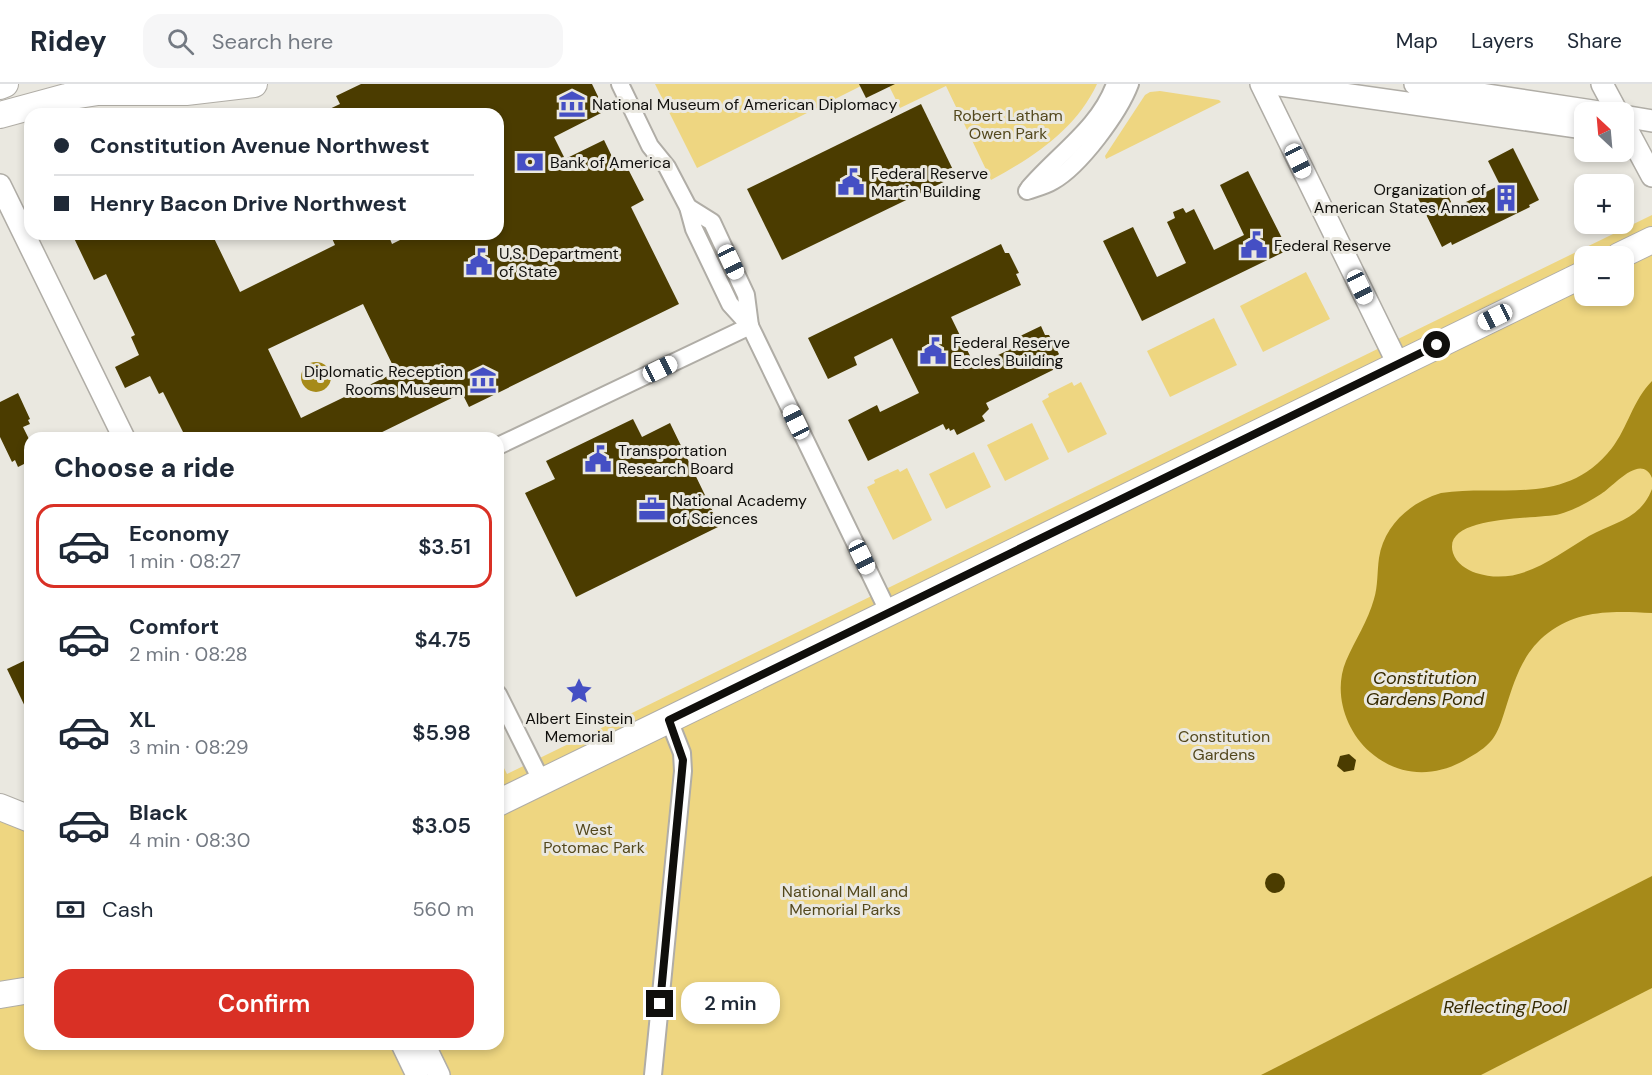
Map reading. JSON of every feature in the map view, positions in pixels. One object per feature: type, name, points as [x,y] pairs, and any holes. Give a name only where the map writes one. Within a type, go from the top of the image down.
[{"type":"highway","points":[[0,86],[5,84]]},
{"type":"highway","points":[[0,109],[46,84]]},
{"type":"highway","points":[[27,108],[98,92],[186,92],[254,84]]},
{"type":"highway","points":[[0,115],[24,109]]},
{"type":"highway","points":[[1634,249],[1652,240]]},
{"type":"highway","points":[[504,800],[1574,279]]},
{"type":"highway","points":[[0,807],[24,817]]},
{"type":"highway","points":[[0,995],[24,991]]},
{"type":"main road","points":[[1261,84],[1398,364]]},
{"type":"main road","points":[[1273,84],[1574,127]]},
{"type":"main road","points":[[1415,84],[1574,108]]},
{"type":"main road","points":[[1602,84],[1612,102]]},
{"type":"main road","points":[[1634,125],[1652,121]]},
{"type":"main road","points":[[1634,143],[1652,176]]},
{"type":"main road","points":[[0,185],[24,234]]},
{"type":"main road","points":[[27,240],[121,432]]},
{"type":"main road","points":[[405,1050],[417,1075]]},
{"type":"main road","points":[[427,1050],[439,1075]]},
{"type":"street","points":[[620,84],[650,146],[667,167],[688,207],[712,222],[746,295],[750,326],[889,613]]},
{"type":"street","points":[[1115,84],[1100,112],[1027,191],[1053,181],[1076,162],[1113,116],[1130,84]]},
{"type":"street","points":[[504,443],[750,326]]},
{"type":"street","points":[[504,706],[542,782]]},
{"type":"street","points":[[653,1075],[682,771],[682,753],[669,720]]},
{"type":"green space","points":[[655,84],[865,84],[697,168]]},
{"type":"green space","name":"Robert Latham Owen Park","points":[[888,84],[1097,84],[1078,115],[1066,128],[1023,162],[991,180],[946,86],[900,108]]},
{"type":"green space","points":[[1160,91],[1221,102],[1106,159],[1105,156],[1145,95]]},
{"type":"green space","name":"Constitution Gardens","points":[[1652,215],[1652,1075],[0,1075],[0,1007],[24,1002],[24,1050],[504,1050],[504,768],[507,774],[1574,253],[1574,306],[1634,306],[1634,246],[1589,246],[1613,234],[1634,234],[1634,224]]},
{"type":"green space","points":[[1306,272],[1330,319],[1263,352],[1240,306]]},
{"type":"green space","points":[[1214,318],[1237,365],[1170,397],[1147,351]]},
{"type":"green space","points":[[1072,382],[1074,386],[1081,382],[1107,434],[1068,453],[1042,401],[1049,397],[1048,394]]},
{"type":"green space","points":[[1032,423],[1049,459],[1005,481],[987,445]]},
{"type":"green space","points":[[974,452],[991,487],[946,509],[929,474]]},
{"type":"green space","points":[[907,468],[932,520],[893,540],[867,487],[875,483],[874,480],[898,469],[900,472]]},
{"type":"green space","points":[[0,815],[24,825],[24,991],[0,995]]},
{"type":"water","points":[[316,362],[327,366],[331,377],[327,388],[316,392],[305,388],[301,377],[305,366]]},
{"type":"water","name":"Constitution Gardens Pond","points":[[1652,381],[1652,478],[1647,471],[1634,470],[1581,506],[1560,514],[1476,525],[1462,531],[1453,540],[1453,553],[1462,566],[1476,573],[1507,576],[1522,573],[1536,568],[1589,536],[1633,514],[1641,507],[1652,489],[1652,613],[1598,613],[1572,619],[1548,633],[1539,640],[1526,657],[1494,737],[1480,751],[1457,764],[1432,772],[1419,772],[1406,771],[1382,761],[1361,743],[1348,722],[1341,698],[1341,685],[1346,661],[1371,607],[1382,546],[1393,525],[1419,502],[1441,493],[1533,489],[1554,486],[1575,479],[1594,467],[1612,448],[1645,388]]},
{"type":"water","name":"Reflecting Pool","points":[[1652,876],[1652,988],[1481,1075],[1261,1075]]},
{"type":"building","name":"U.S. Department of State","points":[[361,84],[592,84],[605,111],[554,137],[565,159],[604,140],[618,169],[626,165],[644,200],[631,207],[679,304],[469,407],[462,393],[382,432],[183,432],[163,392],[159,394],[150,376],[125,388],[115,367],[139,355],[131,337],[135,335],[106,274],[94,280],[75,240],[215,240],[240,292],[335,245],[333,240],[390,240],[392,244],[400,240],[504,240],[504,108],[332,108],[340,104],[336,96]],"holes":[[[363,304],[396,372],[301,418],[268,349]]]},
{"type":"building","points":[[859,84],[895,84],[866,98]]},
{"type":"building","name":"Federal Reserve Martin Building","points":[[921,104],[956,176],[782,260],[747,189]]},
{"type":"building","name":"Organization of American States Annex","points":[[1513,148],[1539,200],[1529,205],[1530,207],[1452,245],[1451,242],[1442,247],[1417,196],[1442,183],[1454,208],[1500,185],[1488,161]]},
{"type":"building","name":"Federal Reserve","points":[[1248,171],[1288,250],[1142,321],[1103,241],[1133,227],[1157,277],[1186,263],[1167,222],[1175,218],[1173,212],[1183,208],[1186,213],[1194,209],[1214,250],[1244,235],[1220,185]]},
{"type":"building","name":"Federal Reserve Eccles Building","points":[[1001,244],[1005,253],[1009,253],[1019,273],[1016,274],[1021,285],[951,317],[975,366],[1015,347],[1012,340],[1041,326],[1045,335],[1049,335],[1059,354],[1056,357],[1061,366],[986,403],[989,409],[982,416],[985,421],[957,435],[954,429],[946,430],[943,424],[868,461],[848,420],[877,405],[880,412],[919,393],[892,338],[854,357],[857,365],[828,379],[808,338]]},
{"type":"building","points":[[18,393],[30,419],[28,420],[30,424],[23,427],[26,432],[24,464],[18,467],[15,460],[12,462],[0,437],[0,402]]},
{"type":"building","name":"National Academy of Sciences","points":[[633,419],[642,437],[670,423],[720,526],[576,597],[525,493],[555,479],[546,461]]},
{"type":"building","points":[[24,661],[24,704],[7,669]]},
{"type":"building","points":[[1349,754],[1356,760],[1354,770],[1344,772],[1337,766],[1340,756]]},
{"type":"building","points":[[1275,873],[1282,876],[1285,883],[1282,890],[1275,893],[1268,890],[1265,883],[1268,876]]},
{"type":"place","name":"National Museum of American Diplomacy","points":[[572,104]]},
{"type":"place","name":"Bank of America","points":[[530,162]]},
{"type":"place","name":"Federal Reserve Martin Building","points":[[851,182]]},
{"type":"place","name":"Organization of American States Annex","points":[[1506,198]]},
{"type":"place","name":"Federal Reserve","points":[[1254,245]]},
{"type":"place","name":"U.S. Department of State","points":[[479,262]]},
{"type":"place","name":"Federal Reserve Eccles Building","points":[[933,351]]},
{"type":"place","name":"Diplomatic Reception Rooms Museum","points":[[483,380]]},
{"type":"place","name":"Transportation Research Board","points":[[598,459]]},
{"type":"place","name":"National Academy of Sciences","points":[[652,509]]},
{"type":"place","name":"Albert Einstein Memorial","points":[[579,691]]},
{"type":"route","points":[[660,1004],[683,760],[669,720],[1437,345]]},
{"type":"park label","name":"West Potomac Park","points":[[594,838]]},
{"type":"park label","name":"National Mall and Memorial Parks","points":[[845,900]]}]
